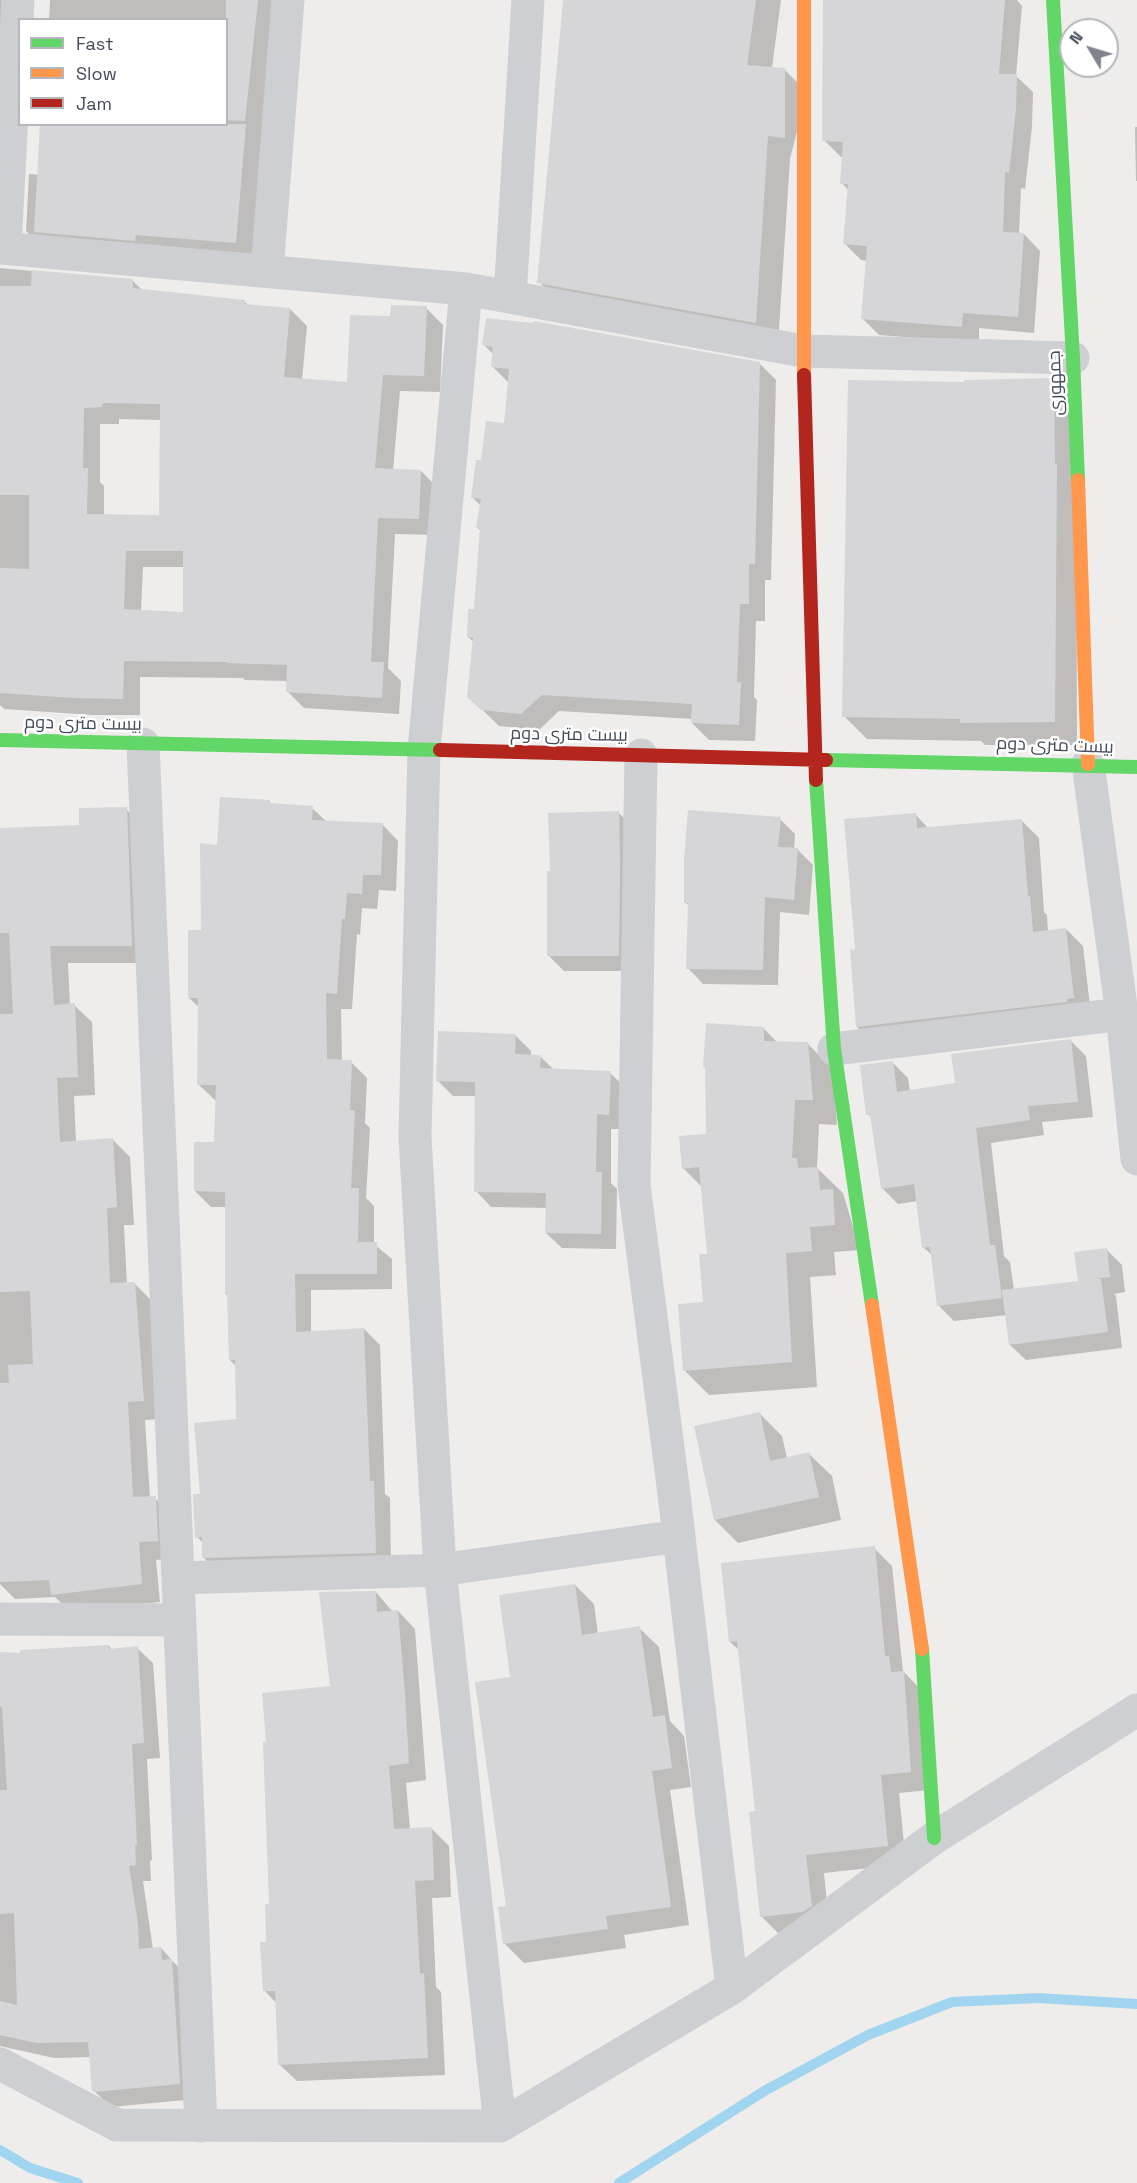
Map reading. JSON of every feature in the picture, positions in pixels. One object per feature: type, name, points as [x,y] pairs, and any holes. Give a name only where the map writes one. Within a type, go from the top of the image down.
[{"type":"street","points":[[18,0],[2,248],[466,289],[804,351],[1073,358]]},
{"type":"street","points":[[267,271],[288,0]]},
{"type":"street","points":[[510,297],[528,0]]},
{"type":"street","points":[[804,0],[804,351],[815,758],[834,1049],[921,1641],[934,1838]]},
{"type":"street","name":"جمهوری","points":[[1053,0],[1073,358],[1088,764]]},
{"type":"street","points":[[466,289],[424,750],[416,1137],[440,1570],[500,2126]]},
{"type":"street","name":"بیست متری دوم","points":[[0,740],[1088,764],[1137,767]]},
{"type":"street","points":[[143,744],[201,2126]]},
{"type":"street","points":[[641,755],[634,1185],[679,1536],[732,1988]]},
{"type":"street","points":[[1088,764],[1122,1014],[1137,1159]]},
{"type":"street","points":[[834,1049],[1122,1014]]},
{"type":"street","points":[[178,1578],[440,1570],[679,1536]]},
{"type":"street","points":[[0,1618],[179,1620]]},
{"type":"street","points":[[0,2064],[117,2125],[500,2126],[732,1988],[934,1838],[1137,1710]]},
{"type":"building","points":[[226,0],[258,0],[245,121],[228,120],[228,18],[226,18]]},
{"type":"building","points":[[563,0],[756,0],[747,65],[785,68],[785,138],[768,136],[756,323],[537,283]]},
{"type":"building","points":[[823,0],[1005,0],[999,74],[1017,74],[1016,109],[1009,173],[1005,172],[1003,232],[1024,233],[1018,317],[963,313],[962,327],[861,319],[867,246],[843,244],[848,184],[840,184],[843,142],[822,141]]},
{"type":"building","points":[[228,124],[246,124],[236,243],[136,235],[135,241],[34,232],[40,126],[228,126]]},
{"type":"building","points":[[32,270],[133,279],[133,288],[245,300],[245,304],[290,308],[284,377],[347,382],[350,315],[390,316],[391,305],[427,306],[424,376],[383,375],[375,468],[421,470],[419,519],[378,518],[371,662],[384,662],[382,698],[286,692],[287,665],[227,662],[124,661],[123,699],[0,693],[0,568],[29,569],[29,495],[0,495],[0,286],[31,286]],"holes":[[[103,403],[160,404],[159,515],[87,514],[88,468],[83,468],[84,408],[102,407]],[[126,551],[183,551],[183,612],[124,609]]]},
{"type":"building","points":[[486,318],[533,323],[534,321],[760,362],[755,564],[749,564],[749,604],[740,604],[737,682],[741,682],[739,725],[691,723],[692,704],[542,695],[521,714],[481,710],[467,697],[473,638],[467,637],[468,609],[474,609],[480,528],[476,527],[481,499],[471,498],[476,460],[481,460],[486,421],[504,423],[509,369],[491,367],[493,347],[482,345]]},
{"type":"building","points":[[1054,378],[1055,464],[1057,464],[1055,722],[960,723],[960,719],[842,717],[848,380],[964,382],[964,380]]},
{"type":"building","points":[[220,797],[270,800],[270,803],[313,806],[312,820],[383,823],[381,875],[363,875],[362,894],[347,893],[345,919],[342,919],[337,994],[326,993],[327,1059],[352,1060],[350,1110],[355,1111],[351,1188],[359,1188],[358,1242],[377,1242],[377,1274],[295,1274],[296,1332],[364,1328],[370,1481],[374,1481],[376,1553],[202,1558],[202,1537],[195,1538],[193,1494],[200,1494],[194,1423],[236,1419],[235,1360],[229,1360],[227,1295],[225,1295],[225,1192],[194,1191],[194,1142],[214,1142],[216,1085],[197,1085],[198,998],[188,998],[188,930],[201,930],[200,843],[217,845]]},
{"type":"building","points":[[127,807],[132,946],[50,946],[54,1005],[75,1003],[78,1077],[57,1078],[60,1142],[113,1138],[117,1207],[107,1208],[110,1283],[135,1282],[144,1401],[128,1402],[133,1497],[156,1496],[158,1541],[139,1542],[142,1584],[51,1595],[49,1580],[0,1582],[0,1383],[9,1383],[8,1365],[33,1364],[30,1291],[0,1292],[0,1014],[13,1014],[9,933],[0,933],[0,828],[79,825],[79,808]]},
{"type":"building","points":[[688,810],[781,817],[778,847],[798,848],[794,900],[765,897],[763,970],[686,969],[688,903],[684,903],[684,859]]},
{"type":"building","points":[[619,811],[619,956],[547,956],[547,871],[550,871],[548,813]]},
{"type":"building","points":[[916,813],[917,828],[1022,819],[1033,932],[1066,928],[1074,998],[1067,999],[1067,1002],[856,1027],[850,950],[855,949],[844,819]]},
{"type":"building","points":[[706,1023],[764,1027],[764,1041],[808,1042],[813,1100],[795,1100],[792,1158],[797,1158],[798,1168],[818,1167],[820,1190],[833,1189],[835,1225],[810,1227],[812,1251],[786,1253],[792,1362],[683,1371],[678,1304],[703,1302],[699,1254],[707,1254],[699,1167],[682,1169],[679,1136],[706,1134],[705,1067],[703,1067]]},
{"type":"building","points":[[438,1031],[516,1034],[515,1054],[541,1055],[540,1068],[611,1071],[609,1115],[597,1114],[596,1172],[602,1172],[601,1234],[545,1233],[546,1193],[474,1192],[475,1082],[436,1081]]},
{"type":"building","points":[[1071,1039],[1078,1102],[1028,1106],[1030,1120],[976,1128],[990,1245],[995,1245],[1002,1298],[937,1306],[930,1247],[922,1248],[914,1184],[881,1189],[870,1114],[866,1115],[860,1065],[893,1061],[897,1092],[955,1083],[951,1054]]},
{"type":"building","points":[[1107,1248],[1110,1277],[1094,1279],[1101,1279],[1108,1332],[1009,1345],[1002,1290],[1078,1281],[1074,1252]]},
{"type":"building","points":[[760,1412],[770,1461],[809,1452],[819,1497],[714,1520],[694,1426]]},
{"type":"building","points":[[875,1546],[885,1656],[889,1656],[891,1672],[904,1671],[911,1772],[881,1775],[888,1846],[806,1855],[812,1906],[803,1912],[760,1917],[749,1812],[755,1811],[737,1641],[729,1642],[721,1563]]},
{"type":"building","points":[[575,1584],[582,1635],[640,1626],[653,1717],[665,1715],[672,1768],[652,1771],[671,1907],[606,1916],[608,1929],[503,1944],[498,1907],[506,1906],[475,1682],[510,1677],[499,1595]]},
{"type":"building","points":[[376,1591],[377,1612],[398,1610],[405,1694],[409,1763],[389,1766],[394,1829],[432,1827],[434,1880],[415,1881],[420,1974],[424,1973],[428,2058],[278,2065],[275,1991],[263,1991],[260,1942],[266,1942],[265,1904],[269,1904],[263,1742],[266,1742],[262,1693],[330,1686],[319,1592]]},
{"type":"building","points":[[109,1645],[109,1649],[138,1646],[144,1743],[132,1744],[137,1845],[135,1845],[136,1865],[129,1866],[138,1924],[139,1949],[161,1947],[162,1960],[172,1959],[180,2084],[94,2092],[92,2091],[88,2042],[37,2043],[0,2035],[0,2001],[17,2005],[14,1913],[0,1914],[0,1790],[7,1790],[2,1707],[0,1707],[0,1652],[20,1653],[20,1650]]},
{"type":"waterway","points":[[619,2183],[766,2090],[868,2035],[952,2002],[1038,1998],[1137,2004]]},
{"type":"waterway","points":[[0,2150],[30,2168],[78,2183]]},
{"type":"traffic: fast","points":[[1053,0],[1078,480]]},
{"type":"traffic: fast","points":[[0,740],[440,750]]},
{"type":"traffic: fast","points":[[826,760],[1137,767]]},
{"type":"traffic: fast","points":[[816,780],[834,1049],[872,1305]]},
{"type":"traffic: fast","points":[[922,1649],[934,1838]]},
{"type":"traffic: slow","points":[[804,0],[804,375]]},
{"type":"traffic: slow","points":[[1078,480],[1088,764]]},
{"type":"traffic: slow","points":[[872,1305],[922,1649]]},
{"type":"traffic: jam","points":[[804,375],[816,780]]},
{"type":"traffic: jam","points":[[440,750],[826,760]]}]
